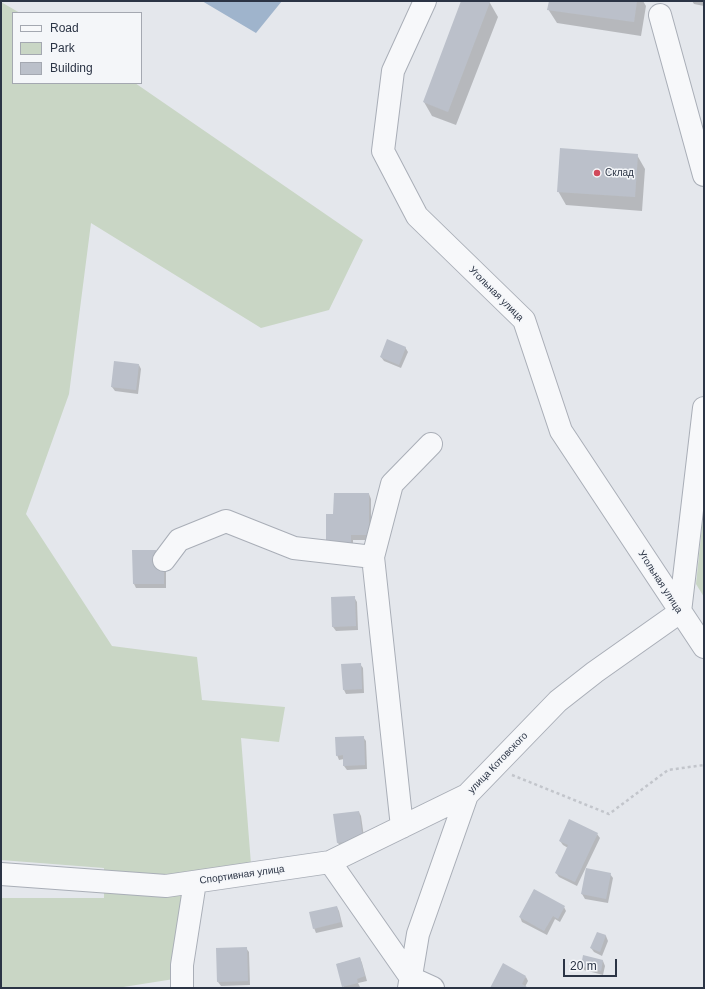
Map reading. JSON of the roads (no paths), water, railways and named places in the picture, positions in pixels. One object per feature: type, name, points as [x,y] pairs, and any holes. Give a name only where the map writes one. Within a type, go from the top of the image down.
[{"type":"street","name":"Угольная улица","points":[[425,1],[393,72],[383,150],[417,216],[524,320],[561,431],[704,647]]},
{"type":"street","points":[[660,15],[704,175]]},
{"type":"street","points":[[680,612],[703,420]]},
{"type":"street","points":[[402,827],[373,557],[392,484],[431,444]]},
{"type":"street","points":[[164,560],[179,540],[226,521],[294,548],[373,557]]},
{"type":"street","name":"улица Котовского","points":[[410,983],[418,934],[467,795],[558,701],[594,672],[680,612]]},
{"type":"street","name":"Спортивная улица","points":[[1,874],[166,886],[330,862],[467,795]]},
{"type":"street","points":[[330,862],[410,983],[433,988]]},
{"type":"street","points":[[182,988],[182,965],[195,882]]},
{"type":"water","points":[[202,1],[282,1],[256,33]]},
{"type":"place","name":"Склад","points":[[597,173]]}]
